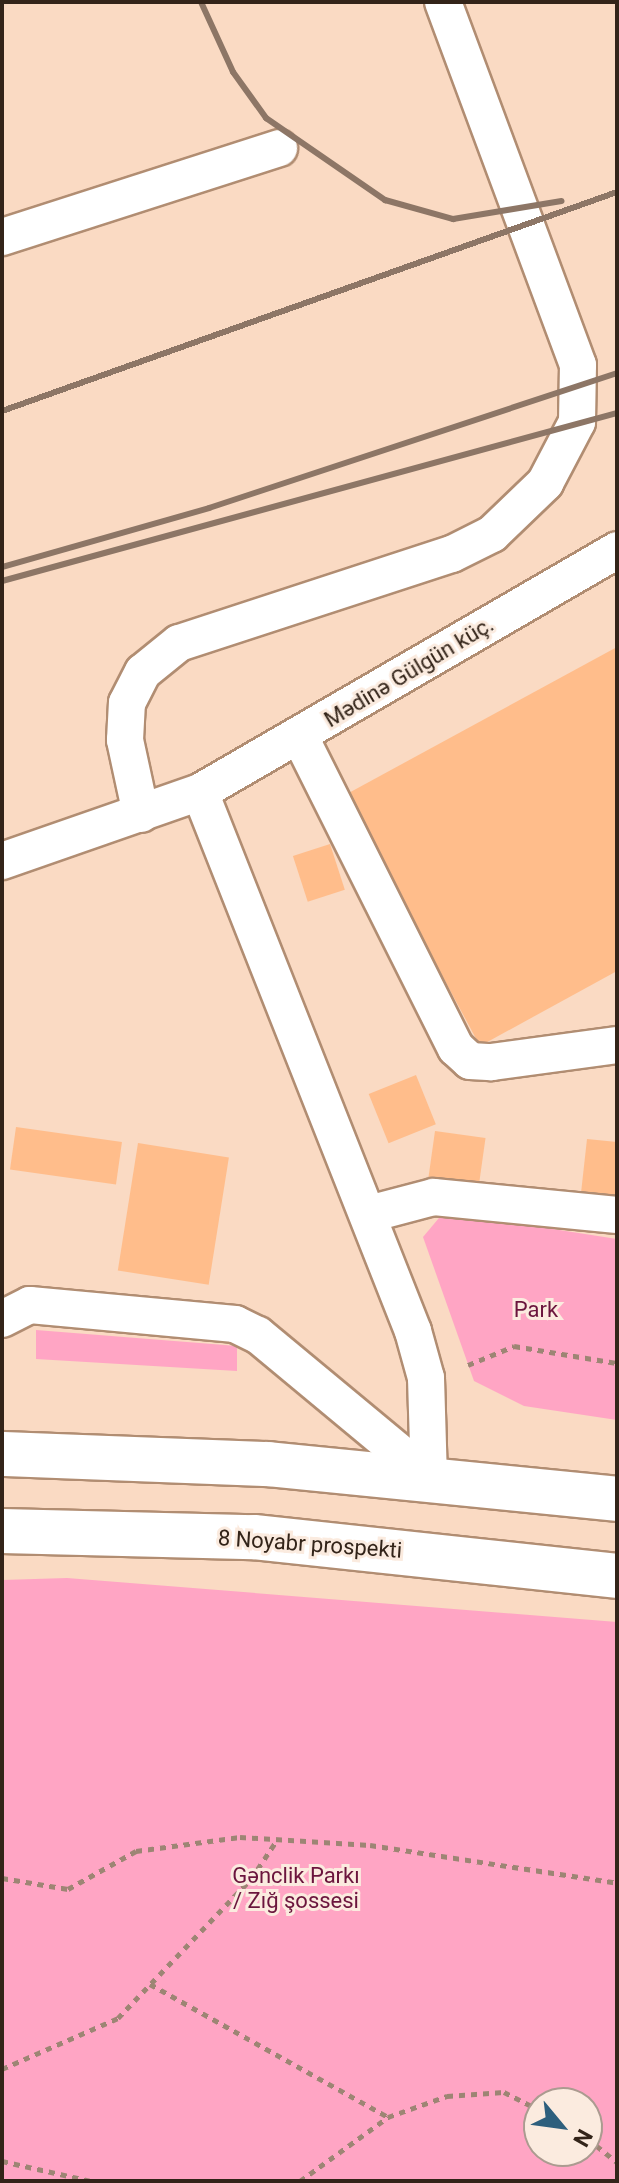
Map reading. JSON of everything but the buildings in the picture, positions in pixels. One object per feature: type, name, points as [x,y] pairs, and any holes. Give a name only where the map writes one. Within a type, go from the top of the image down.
[{"type":"highway","points":[[2,1454],[429,1477],[617,1499]]},
{"type":"highway","name":"8 Noyabr prospekti","points":[[2,1531],[254,1537],[617,1576]]},
{"type":"street","points":[[141,814],[125,740],[127,703],[143,672],[179,643],[452,554],[492,534],[545,483],[577,422],[578,365],[443,2]]},
{"type":"street","points":[[2,237],[279,148]]},
{"type":"street","name":"Mədinə Gülgün küç.","points":[[2,861],[200,792],[300,737],[617,550]]},
{"type":"street","points":[[300,737],[456,1048],[470,1061],[492,1062],[617,1045]]},
{"type":"street","points":[[200,792],[369,1214],[426,1378],[429,1477]]},
{"type":"street","points":[[369,1214],[434,1197],[617,1215]]},
{"type":"street","points":[[2,1319],[30,1305],[235,1324],[429,1477]]},
{"type":"path","points":[[468,1365],[514,1346],[617,1363]]},
{"type":"path","points":[[2,1878],[68,1889],[136,1851],[277,1840],[370,1845],[617,1883]]},
{"type":"path","points":[[2,2069],[92,2033],[150,1984],[251,1879],[277,1840]]},
{"type":"path","points":[[150,1984],[388,2117]]},
{"type":"path","points":[[300,2181],[388,2117],[477,2091],[504,2092],[523,2102]]},
{"type":"path","points":[[2,2161],[91,2181]]},
{"type":"green space","name":"Park","points":[[444,1212],[617,1239],[617,1420],[524,1406],[474,1381],[423,1237]]},
{"type":"green space","points":[[36,1330],[237,1346],[237,1371],[36,1359]]},
{"type":"green space","name":"Gənclik Parkı / Zığ şossesi","points":[[67,1578],[617,1622],[617,2181],[2,2181],[2,1580]]},
{"type":"railway","points":[[201,2],[233,72],[266,118],[385,200],[453,219],[562,201]]},
{"type":"railway","points":[[2,411],[617,192]]},
{"type":"railway","points":[[2,567],[209,508],[617,373]]},
{"type":"railway","points":[[2,581],[617,413]]}]
